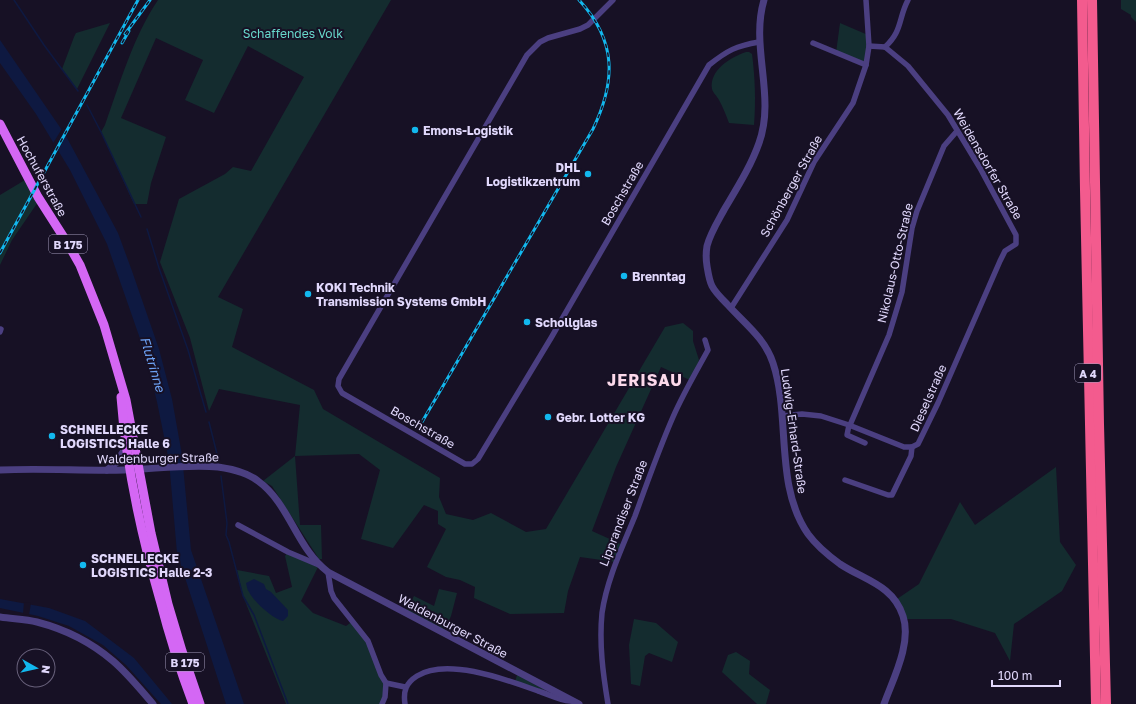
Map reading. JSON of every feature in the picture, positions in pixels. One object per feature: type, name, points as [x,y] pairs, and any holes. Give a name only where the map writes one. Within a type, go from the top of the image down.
[{"type":"highway","name":"A 4","points":[[1082,0],[1084,175],[1096,704]]},
{"type":"highway","name":"A 4","points":[[1092,0],[1099,424],[1106,704]]},
{"type":"highway","points":[[1106,689],[1110,704]]},
{"type":"main road","name":"Hochuferstraße","points":[[0,124],[38,197],[80,265],[104,325],[118,372],[129,411],[140,469]]},
{"type":"main road","name":"Hochuferstraße","points":[[118,372],[126,446],[140,469]]},
{"type":"main road","name":"B 175","points":[[140,469],[151,568],[173,645],[193,704]]},
{"type":"main road","name":"B 175","points":[[140,469],[168,604],[200,704]]},
{"type":"street","name":"Boschstraße","points":[[613,0],[588,25],[580,29],[548,38],[540,42],[527,55],[339,379],[338,386],[342,393],[465,464],[472,464],[478,459],[551,338],[709,66],[724,53],[742,45],[759,42]]},
{"type":"street","name":"Ludwig-Erhard-Straße","points":[[764,0],[759,42],[765,96],[764,122],[759,142],[747,170],[716,225],[707,246],[706,264],[712,286],[760,338],[771,357],[778,377],[788,482],[795,508],[808,533],[829,555],[841,564],[884,588],[896,599],[903,617],[905,636],[902,652],[884,704]]},
{"type":"street","name":"Schönberger Straße","points":[[731,308],[787,220],[814,162],[852,103],[866,65],[869,46],[866,0]]},
{"type":"street","points":[[869,46],[885,47],[897,34],[908,0]]},
{"type":"street","points":[[814,43],[866,65]]},
{"type":"street","name":"Weidensdorfer Straße","points":[[885,47],[916,75],[948,115],[980,168],[1016,235]]},
{"type":"street","name":"Nikolaus-Otto-Straße","points":[[850,425],[889,334],[902,292],[912,228],[917,211],[944,146],[957,131]]},
{"type":"street","name":"Dieselstraße","points":[[782,416],[802,414],[821,416],[850,425],[904,447],[912,447],[918,444],[922,439],[1000,261],[1005,251],[1016,244],[1016,235]]},
{"type":"street","name":"Lipprandiser Straße","points":[[608,704],[601,644],[602,614],[606,596],[616,562],[658,452],[674,415],[708,350],[705,340]]},
{"type":"street","points":[[850,425],[847,434],[865,443]]},
{"type":"street","points":[[107,470],[116,463],[126,446]]},
{"type":"street","points":[[845,480],[888,495],[892,495],[911,456],[912,447]]},
{"type":"street","name":"Waldenburger Straße","points":[[0,470],[107,470],[209,467],[230,469],[245,473],[270,491],[280,504],[309,553],[319,565],[328,572],[576,703]]},
{"type":"street","name":"Waldenburger Straße","points":[[238,525],[288,552],[319,565]]},
{"type":"street","points":[[328,572],[334,598],[368,641],[386,683],[385,698],[382,704]]},
{"type":"street","points":[[0,618],[36,622],[58,628],[96,648],[124,671],[153,704]]},
{"type":"street","points":[[405,704],[405,687],[410,680],[420,674],[432,670],[452,669],[473,671],[576,703]]},
{"type":"street","points":[[386,683],[405,687]]},
{"type":"street","points":[[385,698],[388,704]]},
{"type":"green space","name":"Schaffendes Volk","points":[[158,0],[391,0],[218,297],[243,309],[232,347],[314,390],[323,409],[440,478],[439,497],[446,514],[473,520],[491,513],[526,532],[546,529],[665,327],[683,323],[693,331],[693,341],[699,360],[692,381],[661,367],[616,467],[592,531],[623,545],[616,562],[580,557],[568,591],[564,613],[510,614],[474,598],[475,587],[460,580],[446,577],[427,567],[446,529],[438,524],[438,511],[424,505],[393,548],[361,539],[380,470],[359,454],[295,456],[300,405],[219,389],[209,411],[190,338],[160,262],[179,199],[225,174],[233,167],[251,171],[304,77],[248,46],[214,113],[185,100],[203,60],[156,38],[121,118],[166,137],[151,183],[147,204],[134,204],[101,132],[105,125],[134,45],[149,14]]},
{"type":"green space","points":[[1121,0],[1136,0],[1136,22],[1131,15],[1121,9]]},
{"type":"green space","points":[[110,23],[77,89],[62,69],[76,33]]},
{"type":"green space","points":[[840,23],[868,35],[866,65],[836,53]]},
{"type":"green space","points":[[746,52],[752,54],[753,63],[755,98],[754,125],[729,123],[712,89],[712,82],[717,70],[734,57]]},
{"type":"green space","points":[[25,180],[38,202],[12,240],[0,265],[0,195]]},
{"type":"green space","points":[[295,456],[300,525],[321,525],[322,559],[319,559],[272,486],[263,481]]},
{"type":"green space","points":[[1056,467],[1060,542],[1076,565],[1062,591],[1014,624],[1010,661],[995,633],[951,619],[906,619],[897,599],[919,584],[960,502],[975,525]]},
{"type":"green space","points":[[288,552],[319,565],[301,601],[313,613],[346,626],[353,621],[362,632],[386,683],[382,704],[286,704],[243,596],[237,570],[269,576],[276,593],[292,587],[285,556]]},
{"type":"green space","points":[[439,589],[457,593],[451,616],[443,633],[405,613],[414,596],[434,606]]},
{"type":"green space","points":[[634,619],[656,623],[678,642],[672,662],[649,653],[645,656],[640,686],[631,684],[629,645]]},
{"type":"green space","points":[[736,652],[750,661],[749,674],[770,690],[766,704],[757,704],[722,672],[728,655]]},
{"type":"green space","points":[[517,675],[545,690],[515,682]]},
{"type":"water","name":"Flutrinne","points":[[0,40],[66,136],[118,233],[132,271],[159,349],[172,399],[182,455],[191,550],[244,704],[226,704],[177,553],[169,461],[157,402],[144,350],[107,244],[70,170],[36,114],[0,63]]},
{"type":"water","points":[[254,579],[264,584],[266,589],[271,592],[288,610],[288,616],[283,621],[269,614],[251,596],[246,583]]},
{"type":"water","points":[[0,599],[49,608],[85,621],[134,658],[172,704],[161,704],[126,665],[103,645],[69,626],[38,616],[0,608]]},
{"type":"pier","points":[[63,127],[67,133],[57,153],[52,145]]},
{"type":"pier","points":[[24,602],[31,603],[29,615],[23,614]]},
{"type":"waterway","points":[[14,0],[44,45],[78,91]]},
{"type":"waterway","points":[[87,105],[141,217]]},
{"type":"waterway","points":[[147,229],[188,350],[206,412]]},
{"type":"waterway","points":[[209,422],[218,458]]},
{"type":"waterway","points":[[221,476],[227,523],[226,535],[243,596],[254,615],[288,704]]},
{"type":"railway","points":[[0,253],[138,0]]},
{"type":"railway","points":[[125,34],[150,0]]},
{"type":"railway","points":[[422,422],[593,129],[601,111],[609,78],[609,62],[606,46],[591,15],[579,0]]},
{"type":"railway","points":[[122,43],[129,31]]},
{"type":"place","name":"Emons-Logistik","points":[[415,130]]},
{"type":"place","name":"DHL Logistikzentrum","points":[[588,174]]},
{"type":"place","name":"Brenntag","points":[[624,276]]},
{"type":"place","name":"KOKI Technik Transmission Systems GmbH","points":[[308,294]]},
{"type":"place","name":"Schollglas","points":[[527,322]]},
{"type":"place","name":"Gebr. Lotter KG","points":[[548,417]]},
{"type":"place","name":"SCHNELLECKE LOGISTICS Halle 6","points":[[52,436]]},
{"type":"place","name":"SCHNELLECKE LOGISTICS Halle 2-3","points":[[83,565]]},
{"type":"district","name":"JERISAU","points":[[645,380]]}]
